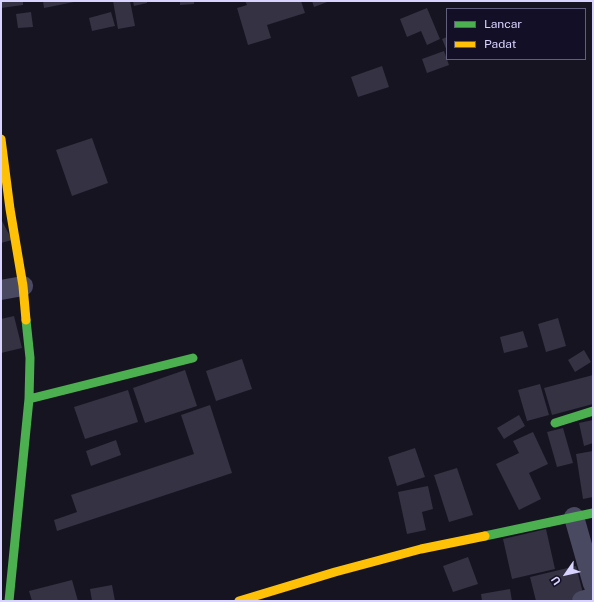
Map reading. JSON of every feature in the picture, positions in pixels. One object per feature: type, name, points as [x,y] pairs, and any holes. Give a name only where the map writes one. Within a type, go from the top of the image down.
[{"type":"street","points":[[1,139],[6,210],[23,286],[30,358],[29,399],[9,601]]},
{"type":"street","points":[[1,290],[23,286]]},
{"type":"street","points":[[29,399],[193,358]]},
{"type":"street","points":[[555,424],[593,412]]},
{"type":"street","points":[[239,601],[289,594],[335,572],[421,549],[593,513]]},
{"type":"street","points":[[574,517],[593,584]]},
{"type":"street","points":[[582,601],[593,598]]},
{"type":"building","points":[[1,1],[23,1],[23,5],[1,8]]},
{"type":"building","points":[[43,1],[74,1],[74,2],[44,8]]},
{"type":"building","points":[[113,1],[130,1],[135,26],[118,29]]},
{"type":"building","points":[[133,1],[147,1],[147,3],[134,6]]},
{"type":"building","points":[[180,1],[194,1],[194,4],[180,5]]},
{"type":"building","points":[[245,1],[301,1],[305,13],[267,25],[271,38],[248,45],[237,8],[247,5]]},
{"type":"building","points":[[312,1],[330,1],[314,7]]},
{"type":"building","points":[[427,8],[440,39],[427,45],[421,31],[407,37],[400,19]]},
{"type":"building","points":[[31,12],[33,27],[18,28],[16,14]]},
{"type":"building","points":[[111,12],[115,26],[92,31],[89,18]]},
{"type":"building","points":[[446,37],[446,49],[442,39]]},
{"type":"building","points":[[444,51],[449,65],[427,73],[422,59]]},
{"type":"building","points":[[382,66],[389,87],[358,97],[351,77]]},
{"type":"building","points":[[92,138],[108,183],[72,196],[56,150]]},
{"type":"building","points":[[1,219],[12,240],[1,243]]},
{"type":"building","points":[[14,316],[22,348],[1,353],[1,319]]},
{"type":"building","points":[[558,318],[566,346],[546,352],[538,324]]},
{"type":"building","points":[[523,331],[528,347],[504,353],[500,337]]},
{"type":"building","points":[[584,350],[591,362],[575,372],[568,360]]},
{"type":"building","points":[[242,359],[252,389],[216,401],[206,371]]},
{"type":"building","points":[[185,370],[197,406],[145,423],[133,388]]},
{"type":"building","points":[[593,375],[593,404],[552,415],[544,388]]},
{"type":"building","points":[[540,384],[549,415],[527,421],[518,390]]},
{"type":"building","points":[[128,390],[138,422],[85,439],[74,407]]},
{"type":"building","points":[[210,405],[232,473],[57,531],[54,520],[77,512],[71,495],[194,454],[181,415]]},
{"type":"building","points":[[519,415],[525,426],[504,439],[497,428]]},
{"type":"building","points":[[593,420],[593,443],[584,446],[579,423]]},
{"type":"building","points":[[563,428],[573,463],[557,467],[547,432]]},
{"type":"building","points":[[533,432],[548,464],[529,473],[541,499],[519,510],[496,464],[519,453],[513,441]]},
{"type":"building","points":[[116,440],[121,455],[91,466],[86,451]]},
{"type":"building","points":[[415,448],[425,477],[397,486],[388,457]]},
{"type":"building","points":[[593,451],[593,497],[583,499],[576,454]]},
{"type":"building","points":[[457,468],[473,515],[449,522],[434,475]]},
{"type":"building","points":[[428,486],[433,509],[422,512],[426,530],[407,534],[398,492]]},
{"type":"building","points":[[546,529],[555,569],[512,579],[503,539]]},
{"type":"building","points":[[468,557],[478,584],[453,592],[443,566]]},
{"type":"building","points":[[576,566],[584,597],[567,601],[536,601],[530,577]]},
{"type":"building","points":[[72,580],[78,601],[32,601],[29,591]]},
{"type":"building","points":[[112,585],[115,601],[92,601],[90,589]]},
{"type":"building","points":[[510,589],[512,601],[482,601],[481,594]]},
{"type":"traffic: fast","points":[[9,601],[29,399],[30,358],[26,320]]},
{"type":"traffic: fast","points":[[29,399],[193,358]]},
{"type":"traffic: fast","points":[[555,423],[593,411]]},
{"type":"traffic: fast","points":[[485,536],[593,513]]},
{"type":"traffic: slow","points":[[1,139],[10,209],[23,286],[26,320]]},
{"type":"traffic: slow","points":[[239,601],[335,572],[421,549],[485,536]]}]
